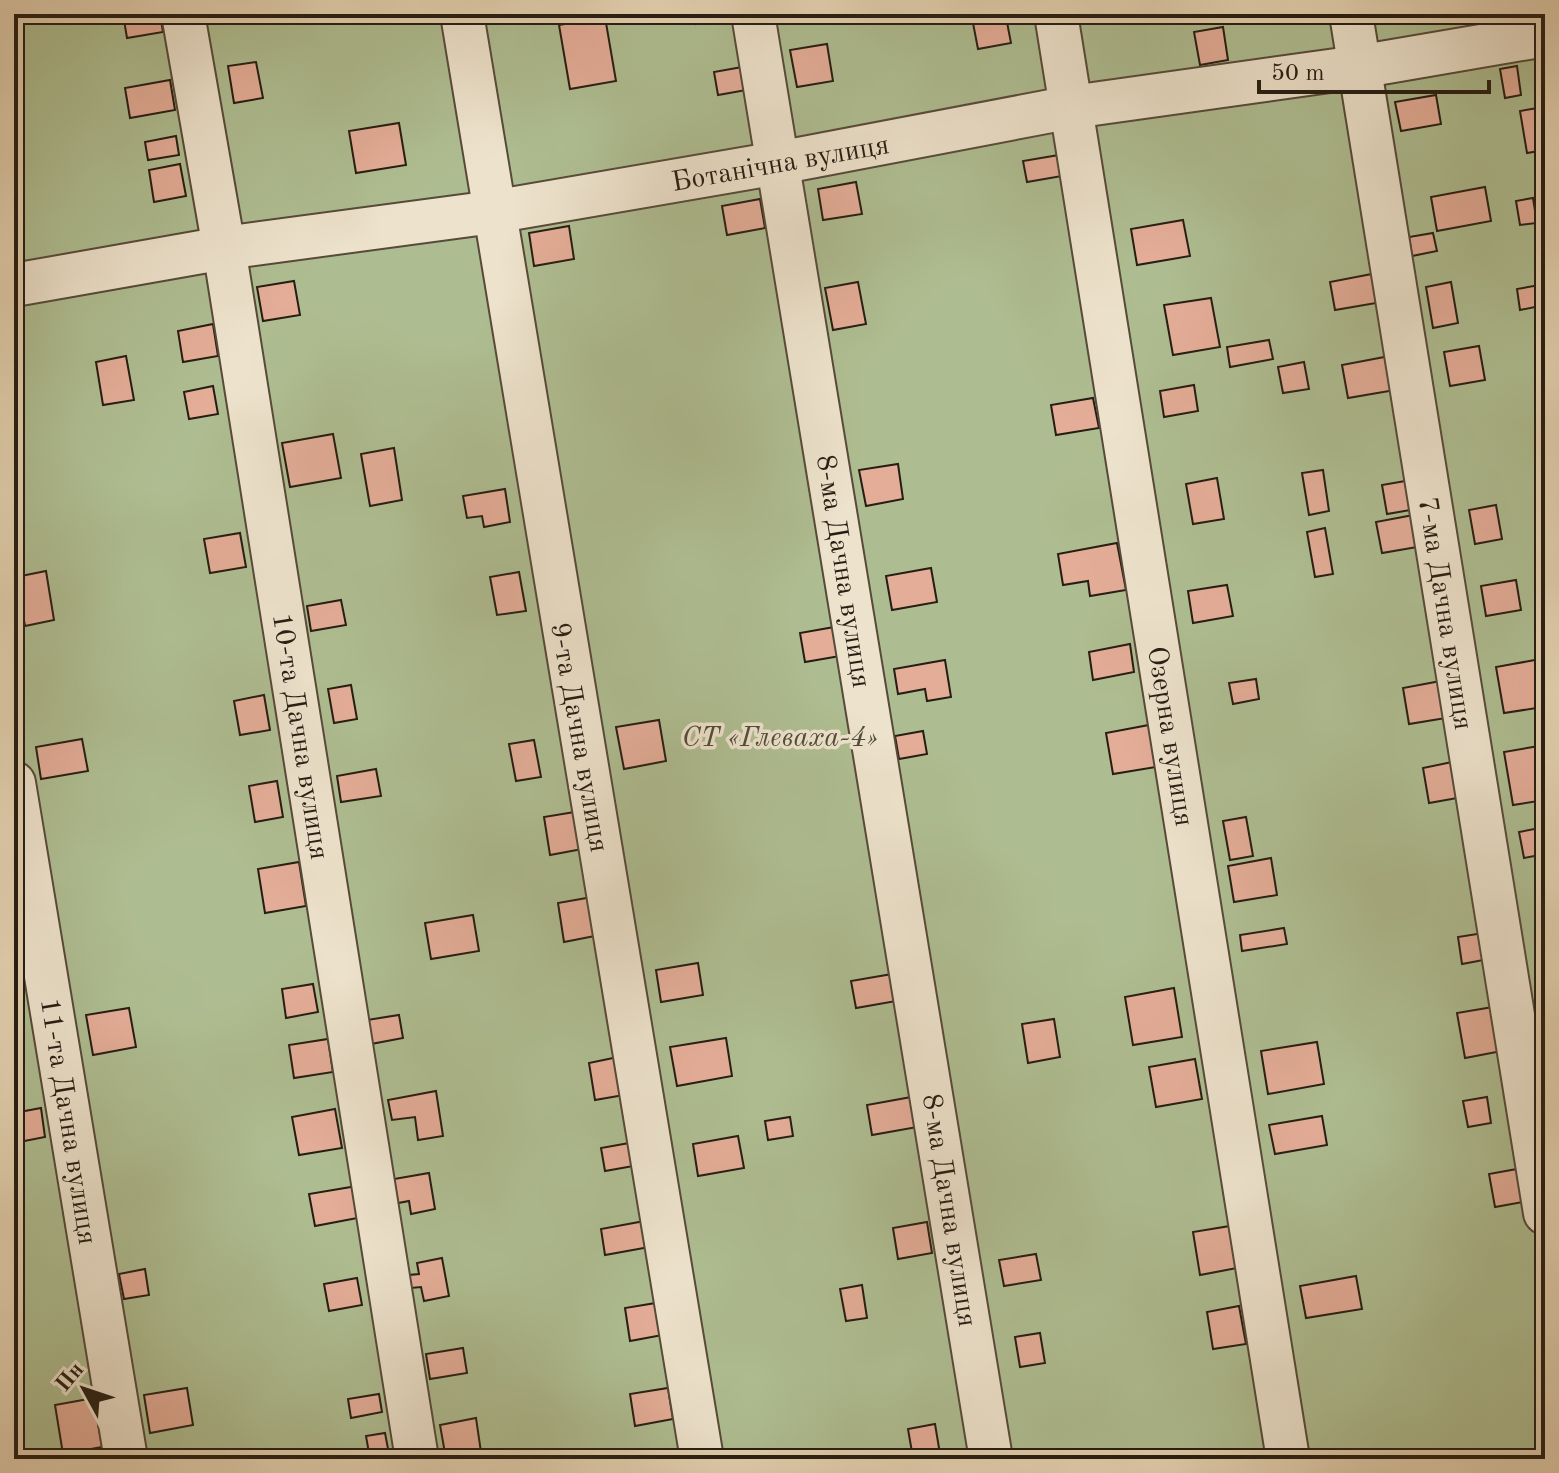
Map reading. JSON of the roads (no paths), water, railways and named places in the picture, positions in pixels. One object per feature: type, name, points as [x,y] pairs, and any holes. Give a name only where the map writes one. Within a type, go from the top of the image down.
[{"type":"street","name":"10-та Дачна вулиця","points":[[183,14],[224,248],[417,1459]]},
{"type":"street","name":"9-та Дачна вулиця","points":[[462,14],[702,1459]]},
{"type":"street","name":"8-ма Дачна вулиця","points":[[753,14],[991,1459]]},
{"type":"street","name":"Озерна вулиця","points":[[1056,14],[1288,1459]]},
{"type":"street","name":"7-ма Дачна вулиця","points":[[1351,14],[1545,1213]]},
{"type":"street","name":"Ботанічна вулиця","points":[[14,285],[224,248],[493,212],[778,163],[1072,107],[1358,67],[1545,35]]},
{"type":"street","name":"11-та Дачна вулиця","points":[[14,783],[126,1459]]},
{"type":"park label","name":"СТ «Глеваха-4»","points":[[780,736]]}]
